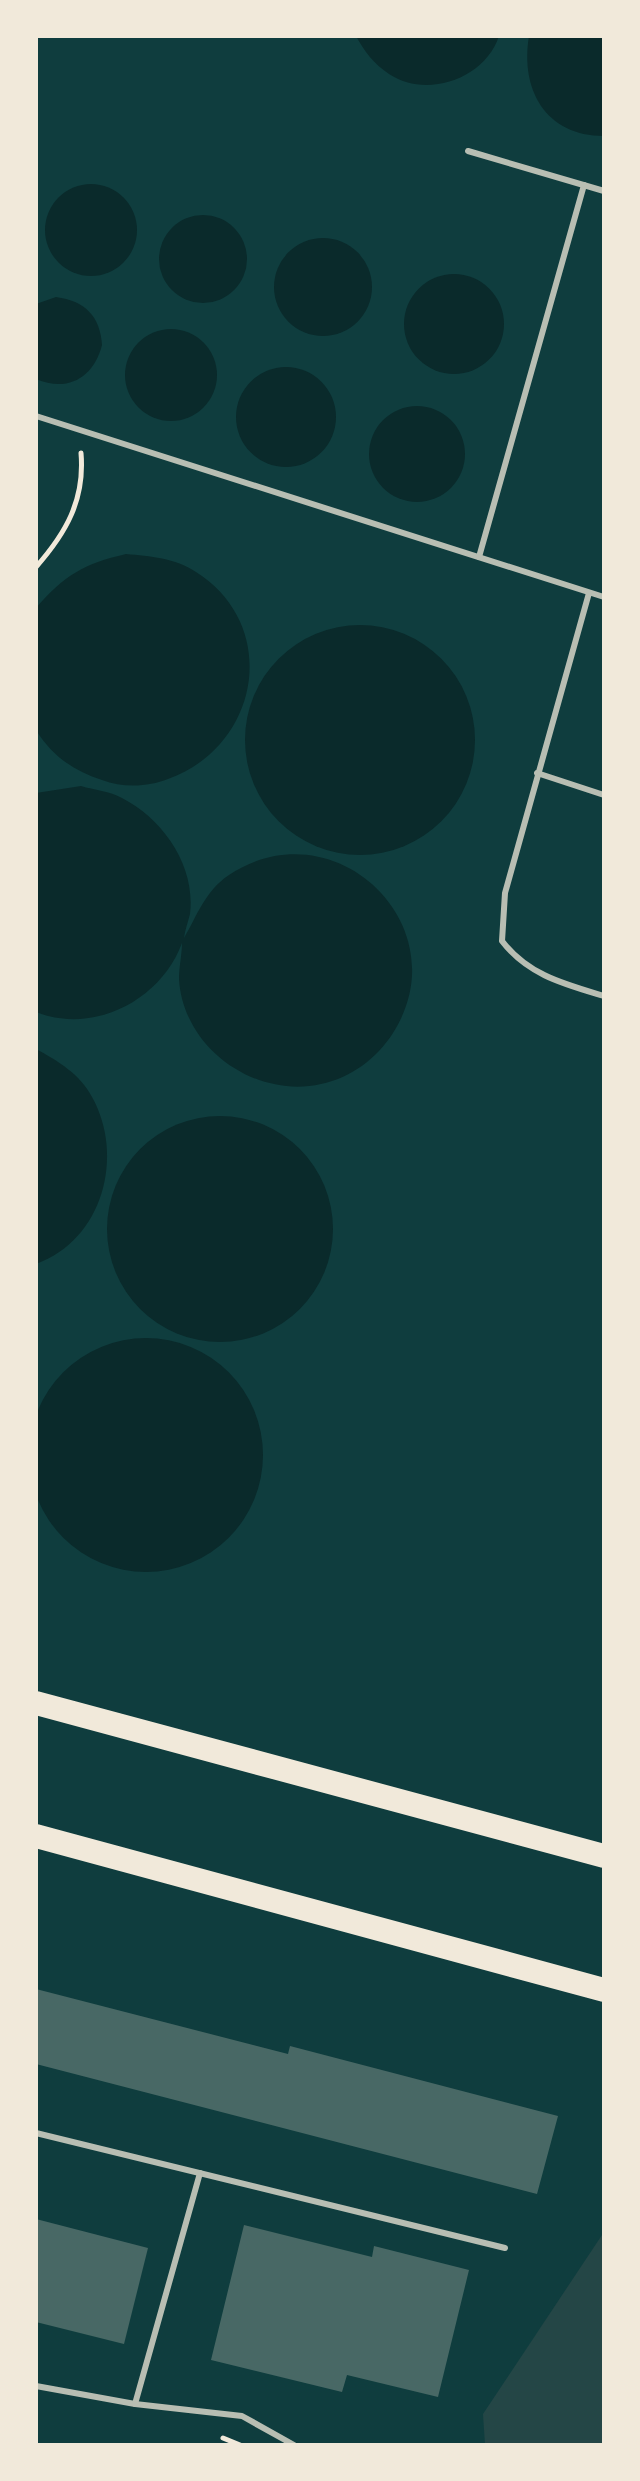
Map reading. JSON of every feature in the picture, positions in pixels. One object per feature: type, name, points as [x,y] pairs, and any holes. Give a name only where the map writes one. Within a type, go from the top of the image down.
[{"type":"highway","points":[[36,1703],[604,1856]]},
{"type":"highway","points":[[36,1836],[604,1990]]},
{"type":"lane","points":[[468,151],[604,191]]},
{"type":"lane","points":[[479,557],[584,185]]},
{"type":"lane","points":[[36,416],[604,597]]},
{"type":"lane","points":[[589,593],[505,893],[502,941],[516,960],[554,981],[604,996]]},
{"type":"lane","points":[[536,775],[604,795]]},
{"type":"lane","points":[[36,2133],[505,2248]]},
{"type":"lane","points":[[135,2404],[200,2173]]},
{"type":"lane","points":[[36,2386],[135,2404],[242,2416],[294,2445]]},
{"type":"path","points":[[36,567],[64,535],[83,478],[79,430]]},
{"type":"shaded area","points":[[356,36],[499,36],[492,51],[468,74],[436,84],[420,85],[389,74],[370,57]]},
{"type":"shaded area","points":[[529,36],[604,36],[604,136],[566,128],[541,106],[529,74]]},
{"type":"shaded area","points":[[91,184],[109,187],[124,197],[134,212],[137,230],[134,248],[124,263],[109,273],[91,276],[73,273],[58,263],[48,248],[45,230],[48,212],[58,197],[73,187]]},
{"type":"shaded area","points":[[194,215],[212,215],[228,222],[240,234],[247,250],[247,268],[240,284],[228,296],[212,303],[194,303],[178,296],[166,284],[159,268],[159,250],[166,234],[178,222]]},
{"type":"shaded area","points":[[323,238],[342,242],[358,252],[368,268],[372,287],[368,306],[358,322],[342,332],[323,336],[304,332],[288,322],[278,306],[274,287],[278,268],[288,252],[304,242]]},
{"type":"shaded area","points":[[454,274],[473,278],[489,289],[500,305],[504,324],[500,343],[489,359],[473,370],[454,374],[435,370],[419,359],[408,343],[404,324],[408,305],[419,289],[435,278]]},
{"type":"shaded area","points":[[56,297],[75,302],[89,312],[98,326],[102,345],[86,374],[69,383],[59,384],[36,379],[36,304]]},
{"type":"shaded area","points":[[171,329],[188,333],[203,343],[213,358],[217,375],[213,392],[203,407],[188,417],[171,421],[154,417],[139,407],[129,392],[125,375],[129,358],[139,343],[154,333]]},
{"type":"shaded area","points":[[286,367],[305,370],[322,381],[333,398],[336,417],[333,436],[322,453],[305,464],[286,467],[267,464],[250,453],[239,436],[236,417],[239,398],[250,381],[267,370]]},
{"type":"shaded area","points":[[417,406],[435,410],[451,420],[461,436],[465,454],[461,472],[451,488],[435,498],[417,502],[399,498],[383,488],[373,472],[369,454],[373,436],[383,420],[399,410]]},
{"type":"shaded area","points":[[126,554],[171,561],[196,572],[223,595],[240,622],[249,653],[248,683],[240,713],[223,740],[199,763],[168,779],[135,786],[110,783],[73,767],[49,748],[36,730],[36,608],[76,572]]},
{"type":"shaded area","points":[[360,625],[382,627],[404,634],[441,659],[466,696],[473,718],[473,762],[466,784],[441,821],[404,846],[382,853],[360,855],[338,853],[316,846],[279,821],[254,784],[247,762],[245,740],[247,718],[254,696],[279,659],[316,634],[338,627]]},
{"type":"shaded area","points":[[81,786],[112,794],[137,807],[151,818],[174,846],[188,879],[190,896],[190,914],[184,938],[202,904],[221,881],[269,857],[308,855],[345,866],[376,888],[399,918],[411,953],[410,993],[393,1033],[379,1051],[353,1072],[321,1084],[296,1087],[272,1084],[248,1076],[208,1046],[194,1027],[184,1004],[179,979],[182,943],[158,981],[123,1008],[80,1019],[58,1018],[36,1012],[36,793]]},
{"type":"shaded area","points":[[36,1049],[68,1069],[87,1089],[102,1120],[107,1145],[102,1194],[92,1216],[78,1236],[59,1252],[36,1264]]},
{"type":"shaded area","points":[[220,1116],[263,1124],[300,1149],[325,1186],[333,1229],[325,1272],[300,1309],[263,1334],[220,1342],[177,1334],[140,1309],[115,1272],[107,1229],[115,1186],[140,1149],[177,1124]]},
{"type":"shaded area","points":[[146,1338],[169,1340],[191,1347],[211,1357],[229,1372],[244,1390],[254,1410],[261,1432],[261,1478],[254,1500],[244,1520],[229,1538],[211,1553],[191,1563],[169,1570],[146,1572],[123,1570],[101,1563],[81,1553],[63,1538],[48,1520],[38,1500],[31,1478],[29,1455],[31,1432],[38,1410],[48,1390],[63,1372],[81,1357],[101,1347],[123,1340]]},
{"type":"shaded area","points":[[604,2232],[604,2445],[485,2445],[483,2414]]},
{"type":"building","points":[[36,1989],[288,2054],[290,2046],[558,2116],[537,2194],[36,2064]]},
{"type":"building","points":[[36,2219],[148,2248],[124,2344],[36,2322]]},
{"type":"building","points":[[244,2225],[372,2257],[374,2246],[469,2270],[438,2397],[347,2375],[342,2392],[211,2360]]}]
